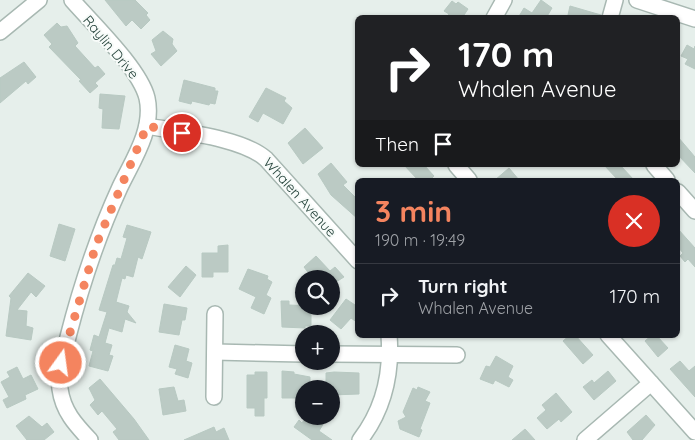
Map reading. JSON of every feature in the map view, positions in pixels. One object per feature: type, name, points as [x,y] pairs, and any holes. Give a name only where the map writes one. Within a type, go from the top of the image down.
[{"type":"street","points":[[0,32],[39,0]]},
{"type":"street","name":"Raylin Drive","points":[[72,0],[136,75],[147,98],[147,126]]},
{"type":"street","points":[[496,15],[504,0]]},
{"type":"street","points":[[611,15],[614,0]]},
{"type":"street","points":[[637,0],[695,19]]},
{"type":"street","points":[[90,440],[70,418],[62,403],[59,378],[73,318],[107,215],[147,126]]},
{"type":"street","name":"Whalen Avenue","points":[[147,126],[234,143],[257,152],[266,159],[355,259]]},
{"type":"street","points":[[458,167],[468,178]]},
{"type":"street","points":[[656,167],[665,178]]},
{"type":"street","points":[[680,194],[695,211]]},
{"type":"street","points":[[214,397],[215,314]]},
{"type":"street","points":[[360,440],[374,420],[384,395],[389,373],[389,338]]},
{"type":"street","points":[[611,338],[695,432]]},
{"type":"street","points":[[215,352],[295,354]]},
{"type":"street","points":[[340,354],[458,355]]},
{"type":"street","points":[[585,440],[651,382]]},
{"type":"building","points":[[105,0],[135,0],[148,13],[146,15],[150,20],[141,29],[132,20],[126,26]]},
{"type":"building","points":[[541,0],[552,8],[548,15],[520,15],[524,8],[532,13]]},
{"type":"building","points":[[452,1],[456,4],[458,2],[468,9],[464,15],[448,15],[444,11]]},
{"type":"building","points":[[570,6],[601,15],[568,15]]},
{"type":"building","points":[[57,23],[61,27],[67,26],[78,43],[75,46],[95,68],[98,66],[105,74],[95,83],[98,86],[90,93],[79,81],[81,80],[49,47],[52,44],[44,35]]},
{"type":"building","points":[[163,31],[173,39],[172,44],[177,51],[161,66],[151,54],[156,51],[152,40]]},
{"type":"building","points":[[687,45],[694,49],[695,46],[695,69],[685,64],[688,59],[681,56]]},
{"type":"building","points":[[24,62],[36,77],[28,84],[26,81],[0,103],[0,78]]},
{"type":"building","points":[[184,80],[215,88],[215,91],[218,91],[215,104],[210,103],[209,105],[192,101],[191,104],[179,101]]},
{"type":"building","points":[[266,88],[286,98],[284,101],[292,108],[283,124],[263,113],[258,122],[249,117]]},
{"type":"building","points":[[100,94],[125,96],[119,129],[102,128],[103,109],[99,108]]},
{"type":"building","points":[[305,128],[323,148],[303,164],[288,143]]},
{"type":"building","points":[[680,139],[695,157],[695,173],[680,157]]},
{"type":"building","points":[[331,163],[347,182],[343,185],[355,197],[355,216],[331,195],[318,174]]},
{"type":"building","points":[[406,167],[426,167],[434,176],[432,178],[416,178]]},
{"type":"building","points":[[606,167],[622,167],[632,178],[616,178]]},
{"type":"building","points":[[509,168],[517,178],[497,178]]},
{"type":"building","points":[[59,224],[75,229],[65,261],[50,256]]},
{"type":"building","points":[[127,225],[151,232],[142,259],[138,257],[133,277],[126,275],[125,279],[122,278],[116,302],[129,306],[127,312],[136,323],[125,319],[122,332],[109,328],[105,343],[112,345],[109,355],[113,356],[108,371],[89,366],[93,351],[90,350],[94,335],[99,337],[107,312],[99,310],[113,265],[115,265],[117,258],[121,259],[127,238],[123,237]]},
{"type":"building","points":[[680,231],[695,248],[695,267],[688,259],[685,262],[680,256],[683,253],[680,249]]},
{"type":"building","points":[[228,245],[228,272],[213,272],[213,277],[202,277],[202,253],[218,253],[218,246]]},
{"type":"building","points":[[316,256],[329,270],[306,270],[304,267]]},
{"type":"building","points":[[186,266],[196,275],[180,297],[168,287]]},
{"type":"building","points":[[248,269],[268,276],[267,279],[272,282],[266,295],[271,298],[264,314],[251,308],[256,297],[239,289]]},
{"type":"building","points":[[28,273],[45,286],[36,297],[31,292],[17,310],[27,311],[26,326],[33,328],[31,340],[6,336],[11,298],[9,296]]},
{"type":"building","points":[[346,299],[355,305],[355,321],[351,318],[341,329],[340,325],[336,325],[330,320],[334,315],[340,315],[340,307]]},
{"type":"building","points":[[281,301],[289,301],[289,305],[295,305],[295,315],[311,315],[311,325],[282,327]]},
{"type":"building","points":[[164,304],[187,308],[179,335],[159,332]]},
{"type":"building","points":[[566,338],[578,338],[593,355],[583,364],[563,341]]},
{"type":"building","points":[[648,338],[659,338],[668,348],[658,357],[645,341]]},
{"type":"building","points":[[175,345],[189,349],[186,361],[192,363],[188,378],[175,374],[177,369],[169,367]]},
{"type":"building","points":[[496,356],[513,366],[508,377],[513,380],[509,387],[495,380],[493,384],[480,379],[486,366],[490,367]]},
{"type":"building","points":[[680,361],[689,371],[695,366],[695,397],[670,369]]},
{"type":"building","points":[[17,367],[23,379],[31,375],[38,389],[25,395],[26,399],[7,408],[3,400],[9,397],[1,382],[10,377],[7,372]]},
{"type":"building","points":[[282,371],[294,372],[294,374],[310,377],[310,380],[295,380],[295,398],[282,398]]},
{"type":"building","points":[[608,371],[616,381],[594,400],[583,387],[592,380],[594,383]]},
{"type":"building","points":[[255,372],[267,372],[267,398],[264,398],[264,416],[255,416],[255,408],[247,408],[247,375],[255,375]]},
{"type":"building","points":[[326,373],[359,373],[359,394],[340,395],[340,380],[326,380]]},
{"type":"building","points":[[100,379],[149,440],[119,440],[113,432],[117,429],[102,411],[98,415],[90,405],[95,400],[89,388]]},
{"type":"building","points":[[174,387],[178,401],[184,400],[186,411],[163,415],[159,389]]},
{"type":"building","points":[[418,387],[430,392],[425,401],[430,403],[420,429],[422,430],[419,437],[400,429],[398,421],[406,417],[403,412],[413,388],[417,390]]},
{"type":"building","points":[[556,393],[572,412],[561,422],[559,419],[547,429],[537,418],[546,410],[542,405]]},
{"type":"building","points":[[646,415],[655,425],[642,440],[633,440],[627,432]]},
{"type":"building","points":[[29,416],[42,427],[47,423],[54,432],[44,440],[27,440],[16,426]]},
{"type":"building","points":[[295,425],[323,425],[319,431],[332,440],[312,440],[294,427]]},
{"type":"building","points":[[214,427],[216,432],[224,428],[229,440],[184,440]]},
{"type":"building","points":[[525,429],[535,440],[512,440]]},
{"type":"route","points":[[61,363],[96,245],[107,215],[142,141],[147,126],[182,133]]}]
